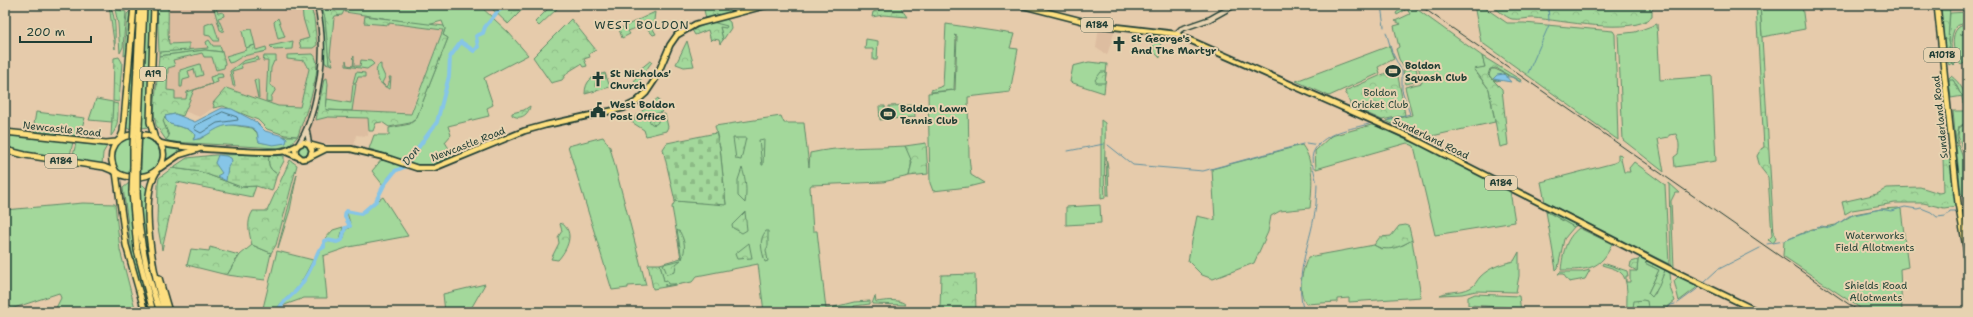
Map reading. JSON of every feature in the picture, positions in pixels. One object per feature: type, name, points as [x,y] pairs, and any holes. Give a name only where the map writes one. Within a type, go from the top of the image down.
[{"type":"highway","name":"A19","points":[[118,141],[123,132],[134,5]]},
{"type":"highway","name":"A19","points":[[137,126],[140,5]]},
{"type":"highway","name":"A19","points":[[144,5],[134,191],[137,250],[153,312]]},
{"type":"highway","name":"A19","points":[[154,5],[150,124],[158,142]]},
{"type":"highway","name":"Sunderland Road","points":[[1937,5],[1958,203],[1968,258]]},
{"type":"highway","name":"Newcastle Road","points":[[5,132],[106,143],[118,141]]},
{"type":"highway","name":"A184","points":[[118,141],[129,136],[143,135],[158,142]]},
{"type":"highway","points":[[118,141],[111,156],[116,172],[126,245],[145,310]]},
{"type":"highway","points":[[158,142],[163,154],[150,188],[151,242],[154,272],[164,312]]},
{"type":"highway","name":"A184","points":[[5,150],[25,155],[104,167],[127,177],[150,176],[158,170]]},
{"type":"highway","name":"A19","points":[[134,191],[143,256],[160,312]]},
{"type":"highway","points":[[151,242],[156,270],[169,312]]},
{"type":"main road","points":[[307,131],[312,150],[310,157],[305,159],[300,158],[295,152],[298,144],[307,131],[320,80],[322,66],[322,39],[317,5]]},
{"type":"main road","name":"Newcastle Road","points":[[310,145],[326,149],[351,149],[384,156],[417,168],[434,168],[524,131],[546,124],[624,108],[636,102],[646,93],[656,78],[670,45],[677,35],[696,24],[768,5]]},
{"type":"main road","name":"A184","points":[[1020,5],[1106,27],[1176,34]]},
{"type":"main road","points":[[1176,34],[1181,29],[1210,20],[1235,5]]},
{"type":"main road","name":"Sunderland Road","points":[[1176,34],[1412,138],[1672,270],[1759,312]]},
{"type":"main road","name":"A184","points":[[158,142],[169,145],[203,148],[284,151],[300,158]]},
{"type":"main road","points":[[298,144],[304,142],[310,145]]},
{"type":"main road","name":"A184","points":[[284,151],[298,144]]},
{"type":"main road","name":"A184","points":[[158,170],[179,155],[203,148]]},
{"type":"main road","name":"Newcastle Road","points":[[310,157],[326,149]]},
{"type":"shaded area","points":[[162,5],[305,5],[306,8],[365,15],[443,30],[410,113],[369,112],[368,136],[356,135],[354,146],[315,143],[298,136],[307,108],[278,106],[226,88],[213,108],[200,117],[162,103]]},
{"type":"shaded area","points":[[1099,27],[1115,30],[1107,55],[1096,48]]},
{"type":"green space","points":[[109,5],[112,10],[114,20],[115,49]]},
{"type":"green space","points":[[137,5],[130,130],[126,127]]},
{"type":"green space","points":[[147,5],[151,5],[148,127],[142,128]]},
{"type":"green space","points":[[157,5],[168,5],[169,44],[189,43],[189,50],[159,52]]},
{"type":"green space","points":[[213,5],[215,5],[218,13],[223,12],[224,16],[218,18],[224,32],[220,30]]},
{"type":"green space","points":[[302,5],[310,5],[314,18],[317,45],[313,48],[301,48],[299,41],[309,38],[303,18]]},
{"type":"green space","points":[[318,5],[321,5],[325,18],[329,63],[333,65],[325,63],[324,41]]},
{"type":"green space","points":[[321,5],[336,11],[338,5],[347,5],[342,15],[335,16],[334,18],[330,56],[333,65],[329,63],[325,18]]},
{"type":"green space","points":[[347,5],[479,5],[509,33],[528,55],[484,78],[493,105],[487,108],[489,116],[448,126],[451,135],[445,142],[454,157],[431,165],[410,163],[369,149],[374,135],[389,135],[389,128],[410,124],[416,119],[448,38],[443,35],[445,29],[442,21],[428,25],[345,12]]},
{"type":"green space","points":[[488,5],[527,5],[508,24]]},
{"type":"green space","points":[[552,5],[561,5],[539,26],[535,22]]},
{"type":"green space","points":[[703,5],[711,5],[717,9],[731,5],[754,5],[706,19]]},
{"type":"green space","points":[[886,5],[902,5],[902,10],[907,17],[883,15],[872,17],[873,12],[885,8]]},
{"type":"green space","points":[[1398,5],[1411,5],[1482,56],[1485,67],[1474,70],[1489,89],[1495,122],[1423,138],[1386,121],[1412,115],[1405,87],[1422,83],[1418,65],[1404,68],[1399,59],[1396,49],[1399,47],[1394,26],[1401,24],[1395,21],[1410,14],[1407,9],[1397,15],[1396,13],[1401,9]]},
{"type":"green space","points":[[1474,5],[1481,5],[1507,23],[1524,23],[1613,31],[1615,34],[1618,140],[1481,42]]},
{"type":"green space","points":[[1491,5],[1652,5],[1652,17],[1642,23],[1613,26],[1533,18],[1512,19]]},
{"type":"green space","points":[[1756,5],[1760,5],[1774,234],[1776,239],[1773,243],[1768,240],[1772,236],[1768,177],[1760,167],[1757,156],[1764,147]]},
{"type":"green space","points":[[1760,5],[1802,5],[1805,29],[1762,37]]},
{"type":"green space","points":[[1941,5],[1950,5],[1948,41],[1952,63],[1949,65],[1945,56]]},
{"type":"green space","points":[[115,9],[126,12],[123,47],[120,53],[118,24]]},
{"type":"green space","points":[[130,11],[127,54],[124,56],[127,14]]},
{"type":"green space","points":[[655,12],[653,29],[656,34],[653,35],[644,25],[628,31],[630,34],[622,38],[619,29]]},
{"type":"green space","points":[[1968,12],[1968,22],[1956,26],[1952,34],[1951,50],[1956,63],[1954,65],[1952,63],[1948,41],[1950,13]]},
{"type":"green space","points":[[365,16],[444,26],[445,29],[443,35],[448,38],[416,119],[410,123],[389,127],[382,122],[376,123],[373,131],[369,131],[368,118],[328,117],[316,120],[324,79],[327,78],[326,110],[411,114],[443,30],[389,23],[389,25],[364,23]]},
{"type":"green space","points":[[278,18],[285,37],[278,39],[274,22]]},
{"type":"green space","points":[[571,19],[596,50],[589,54],[590,57],[584,59],[587,66],[583,67],[581,64],[568,72],[562,80],[551,83],[533,57]]},
{"type":"green space","points":[[726,19],[730,22],[731,28],[723,40],[720,27],[712,22]]},
{"type":"green space","points":[[213,22],[219,41],[214,41],[210,36],[205,35],[205,25]]},
{"type":"green space","points":[[712,22],[727,26],[726,28],[720,27],[723,40],[720,44],[719,40],[713,39],[711,41],[708,30],[695,35],[692,30]]},
{"type":"green space","points":[[946,24],[1014,34],[1010,48],[1018,49],[1010,92],[968,97],[969,156],[971,175],[984,183],[968,187],[933,191],[930,183],[928,93],[955,90],[957,36],[954,35],[956,37],[954,90],[931,92],[931,90],[943,86]]},
{"type":"green space","points":[[1657,24],[1660,80],[1712,76],[1716,161],[1675,167],[1674,157],[1678,154],[1678,141],[1676,134],[1669,135],[1669,137],[1658,139],[1664,172],[1623,140],[1618,34],[1635,32]]},
{"type":"green space","points":[[1968,24],[1968,31],[1960,35],[1968,32],[1968,65],[1965,63],[1961,65],[1956,58],[1953,42],[1958,28]]},
{"type":"green space","points":[[251,29],[255,45],[246,48],[242,31]]},
{"type":"green space","points":[[1148,34],[1161,35],[1160,58],[1153,51],[1153,45],[1146,42]]},
{"type":"green space","points":[[866,39],[878,41],[877,60],[873,60],[873,49],[865,49]]},
{"type":"green space","points":[[209,40],[213,46],[220,46],[222,52],[205,50],[159,56],[159,52],[208,48],[206,42]]},
{"type":"green space","points":[[293,41],[292,49],[274,50],[270,46]]},
{"type":"green space","points":[[687,41],[694,66],[684,67],[676,64]]},
{"type":"green space","points":[[255,45],[256,50],[266,47],[267,51],[243,56],[229,63],[226,56],[246,50],[246,48]]},
{"type":"green space","points":[[1389,46],[1394,59],[1378,67],[1380,73],[1329,96],[1296,81]]},
{"type":"green space","points":[[205,50],[222,52],[225,63],[224,68],[216,70],[212,57],[204,57],[202,53],[173,60],[175,66],[168,68],[167,90],[175,91],[175,99],[186,99],[187,92],[212,84],[194,90],[183,116],[175,114],[165,116],[163,121],[169,136],[166,140],[156,125],[154,113],[159,56]]},
{"type":"green space","points":[[313,54],[316,60],[317,69],[315,81],[298,136],[285,135],[267,129],[258,120],[223,106],[213,108],[213,103],[226,88],[278,106],[300,107],[309,69],[305,61],[287,59],[287,55]]},
{"type":"green space","points":[[264,56],[276,56],[276,61],[274,61],[271,68],[270,85],[276,89],[271,97],[271,102],[266,101],[268,61],[263,61]]},
{"type":"green space","points":[[1482,56],[1521,80],[1520,82],[1496,68],[1490,69],[1488,75],[1502,89],[1508,145],[1500,147],[1489,89],[1474,69],[1485,67]]},
{"type":"green space","points":[[119,57],[122,62],[119,102],[113,101],[114,58]]},
{"type":"green space","points":[[258,57],[259,60],[241,64],[242,68],[232,71],[235,86],[233,86],[230,71],[243,61]]},
{"type":"green space","points":[[354,59],[354,66],[360,66],[361,60],[371,61],[374,64],[367,69],[346,66],[346,60],[347,65],[353,66]]},
{"type":"green space","points":[[650,61],[652,62],[639,82],[634,88],[632,87],[639,70]]},
{"type":"green space","points":[[1089,62],[1107,64],[1104,93],[1070,82],[1073,66]]},
{"type":"green space","points":[[200,64],[203,75],[196,77],[194,69],[188,71],[190,78],[183,80],[182,87],[180,87],[180,70]]},
{"type":"green space","points":[[381,64],[385,77],[382,83],[386,87],[390,81],[389,77],[391,77],[390,89],[386,88],[378,80],[376,73],[378,65]]},
{"type":"green space","points":[[1416,68],[1419,81],[1406,84],[1403,71]]},
{"type":"green space","points":[[1491,69],[1495,69],[1508,75],[1506,78],[1497,81],[1493,80],[1489,75]]},
{"type":"green space","name":"Boldon Cricket Club","points":[[1390,71],[1398,76],[1405,115],[1382,120],[1351,106],[1345,91],[1386,73],[1388,74]]},
{"type":"green space","points":[[356,72],[365,73],[365,77],[358,77],[356,83],[353,83]]},
{"type":"green space","points":[[1101,72],[1106,72],[1105,83],[1097,83],[1095,80]]},
{"type":"green space","points":[[217,73],[222,73],[223,77],[217,78],[218,82],[212,84],[210,77],[217,75]]},
{"type":"green space","points":[[605,73],[610,87],[585,94],[586,85],[590,79]]},
{"type":"green space","points":[[1951,76],[1963,90],[1967,98],[1968,107],[1967,104],[1963,104],[1961,95],[1953,80],[1949,82],[1949,78]]},
{"type":"green space","points":[[258,79],[259,98],[254,80]]},
{"type":"green space","points":[[1950,80],[1953,80],[1963,96],[1951,98]]},
{"type":"green space","points":[[353,84],[356,84],[352,111],[326,110],[327,99],[351,103]]},
{"type":"green space","points":[[658,98],[662,112],[631,120]]},
{"type":"green space","points":[[96,99],[113,102],[112,122],[89,120]]},
{"type":"green space","points":[[113,103],[118,104],[118,117],[117,125],[111,136]]},
{"type":"green space","points":[[914,105],[915,117],[890,119],[889,106]]},
{"type":"green space","points":[[530,106],[528,112],[524,116],[515,117],[512,115],[512,113],[524,110]]},
{"type":"green space","points":[[879,106],[885,106],[886,119],[880,120]]},
{"type":"green space","points":[[1953,111],[1968,111],[1968,121],[1959,127],[1957,136],[1958,144],[1956,144]]},
{"type":"green space","points":[[36,112],[85,118],[79,136],[33,131]]},
{"type":"green space","points":[[665,114],[668,127],[666,131],[646,136],[644,130],[630,121]]},
{"type":"green space","points":[[654,115],[659,120],[654,125],[649,120]]},
{"type":"green space","points":[[165,116],[166,120],[170,124],[188,129],[196,135],[193,139],[200,139],[218,127],[226,124],[252,128],[257,133],[259,142],[273,144],[286,138],[283,136],[298,136],[290,145],[278,148],[172,142],[166,140],[169,136],[163,121]]},
{"type":"green space","points":[[781,116],[784,123],[804,123],[809,167],[810,153],[845,148],[905,146],[911,157],[909,176],[883,182],[811,185],[810,187],[813,231],[817,231],[826,309],[854,302],[870,301],[870,304],[854,306],[854,312],[764,312],[758,264],[697,276],[692,282],[665,287],[660,264],[681,258],[672,207],[675,201],[726,204],[720,148],[715,126]]},
{"type":"green space","points":[[1101,120],[1105,123],[1105,198],[1101,199]]},
{"type":"green space","points":[[1968,122],[1968,128],[1963,134],[1968,132],[1968,146],[1963,136],[1968,150],[1968,166],[1958,136],[1959,128]]},
{"type":"green space","points":[[1375,124],[1404,139],[1419,144],[1510,191],[1515,222],[1435,235],[1414,146],[1407,143],[1316,169],[1315,151],[1331,136]]},
{"type":"green space","points":[[716,133],[720,148],[726,205],[675,201],[663,149],[667,143]]},
{"type":"green space","points":[[5,135],[73,142],[69,160],[36,155],[5,147]]},
{"type":"green space","points":[[142,137],[155,144],[159,150],[161,158],[153,171],[141,175]]},
{"type":"green space","points":[[603,137],[610,147],[646,285],[628,286],[628,288],[612,290],[568,146]]},
{"type":"green space","points":[[131,138],[129,175],[122,172],[117,167],[113,156],[114,150],[118,145]]},
{"type":"green space","points":[[733,138],[746,138],[741,160],[736,159]]},
{"type":"green space","points":[[764,139],[763,165],[762,165],[759,140]]},
{"type":"green space","points":[[76,143],[107,146],[103,153],[102,165],[72,160]]},
{"type":"green space","points":[[926,143],[928,174],[909,176],[912,162],[905,146]]},
{"type":"green space","points":[[304,144],[308,146],[310,150],[308,154],[304,156],[300,154],[298,150],[300,146]]},
{"type":"green space","points":[[1302,145],[1311,167],[1312,184],[1310,208],[1280,211],[1271,216],[1268,232],[1254,263],[1213,279],[1202,275],[1188,261],[1197,216],[1215,220],[1212,169]]},
{"type":"green space","points":[[1958,145],[1968,170],[1968,208],[1966,207],[1965,199],[1961,193],[1956,146]]},
{"type":"green space","points":[[164,147],[190,149],[165,160]]},
{"type":"green space","points":[[269,154],[284,156],[284,161],[277,174],[269,166]]},
{"type":"green space","points":[[269,154],[269,166],[277,174],[272,191],[256,186],[241,187],[201,172],[172,168],[187,158],[215,155]]},
{"type":"green space","points":[[1618,154],[1622,155],[1621,159],[1624,172],[1630,172],[1629,168],[1634,162],[1665,185],[1669,264],[1545,202],[1541,182],[1614,163],[1618,161]]},
{"type":"green space","points":[[1106,156],[1108,169],[1109,195],[1107,195]]},
{"type":"green space","points":[[1951,156],[1957,206],[1944,208],[1923,203],[1895,203],[1852,210],[1845,214],[1842,202],[1877,194],[1887,188],[1920,187],[1939,193],[1944,192],[1943,157]]},
{"type":"green space","points":[[383,158],[404,166],[390,175],[383,185],[372,171]]},
{"type":"green space","points":[[290,160],[297,165],[276,245],[271,253],[252,245],[249,231],[249,219],[253,211],[267,211]]},
{"type":"green space","points":[[172,168],[201,172],[241,187],[256,186],[252,197],[177,182],[162,250],[157,222],[158,184],[159,178]]},
{"type":"green space","points":[[742,168],[746,185],[745,203],[738,196],[738,180]]},
{"type":"green space","points":[[297,174],[290,210],[278,248],[278,247]]},
{"type":"green space","points":[[129,183],[135,249],[150,312],[147,308],[133,260],[123,188]]},
{"type":"green space","points":[[141,183],[147,189],[146,229],[158,297],[143,241],[140,212]]},
{"type":"green space","points":[[1669,183],[1680,193],[1675,193],[1671,201],[1674,267],[1671,266]]},
{"type":"green space","points":[[383,197],[408,236],[349,247],[323,256],[327,298],[304,298],[282,306],[305,280],[320,251],[324,248],[325,241],[337,243],[344,238],[346,229],[350,228],[351,226],[347,213],[363,214],[366,209]]},
{"type":"green space","points":[[83,203],[115,204],[120,250],[136,312],[66,312],[56,308],[61,298],[59,293],[5,311],[5,210]]},
{"type":"green space","points":[[1100,205],[1101,223],[1066,225],[1066,207]]},
{"type":"green space","points":[[1546,209],[1577,225],[1574,227],[1546,211]]},
{"type":"green space","name":"Waterworks Field Allotments","points":[[1881,209],[1901,209],[1908,267],[1900,269],[1902,312],[1866,312],[1783,256],[1784,241],[1812,229],[1836,225],[1854,214]]},
{"type":"green space","points":[[1546,211],[1574,227],[1564,239],[1558,268],[1556,270]]},
{"type":"green space","points":[[745,212],[747,230],[742,233],[733,228],[732,225]]},
{"type":"green space","points":[[1962,214],[1968,215],[1968,238]]},
{"type":"green space","points":[[561,223],[568,231],[569,236],[567,246],[558,260],[551,259],[559,243],[558,237],[562,231]]},
{"type":"green space","points":[[1406,225],[1409,227],[1412,240],[1398,247],[1389,249],[1384,249],[1374,245],[1380,237],[1391,236],[1399,226]]},
{"type":"green space","points":[[343,227],[340,240],[335,241],[325,239],[333,230]]},
{"type":"green space","points":[[1579,228],[1612,244],[1608,253],[1598,264],[1586,269],[1561,270],[1564,252],[1568,242],[1574,232]]},
{"type":"green space","points":[[677,230],[680,232],[684,242],[682,259]]},
{"type":"green space","points":[[766,231],[768,231],[768,246],[766,250],[768,261],[765,262],[761,242]]},
{"type":"green space","points":[[1412,240],[1421,297],[1349,302],[1349,298],[1337,299],[1337,302],[1306,304],[1303,299],[1301,281],[1308,257],[1374,245],[1381,249],[1403,245]]},
{"type":"green space","points":[[749,243],[752,258],[737,259],[735,254]]},
{"type":"green space","points":[[252,245],[271,253],[265,280],[227,275],[240,255]]},
{"type":"green space","points":[[210,247],[239,255],[227,275],[187,265],[191,249],[209,251]]},
{"type":"green space","points":[[277,251],[313,260],[304,278],[275,312],[262,312]]},
{"type":"green space","points":[[1519,252],[1519,276],[1516,292],[1476,291],[1462,294],[1440,295],[1448,292],[1467,290],[1492,268],[1514,261]]},
{"type":"green space","points":[[1641,257],[1649,260],[1645,263],[1659,270],[1648,293],[1655,294],[1665,270],[1670,273],[1671,284],[1669,285],[1675,301],[1661,312],[1627,312],[1627,290],[1623,275],[1616,270],[1602,265],[1603,263],[1627,271],[1628,276],[1626,276],[1626,282],[1630,282],[1630,271],[1637,271],[1638,260]]},
{"type":"green space","points":[[681,260],[676,264],[675,272],[667,274],[663,264]]},
{"type":"green space","points":[[1638,260],[1637,271],[1630,267],[1631,262]]},
{"type":"green space","points":[[1649,260],[1670,271],[1670,273],[1665,270],[1659,286],[1652,297],[1648,293],[1659,270],[1645,263]]},
{"type":"green space","points":[[648,264],[660,264],[664,281],[667,280],[668,284],[676,284],[666,286],[665,284],[665,287],[653,289]]},
{"type":"green space","points":[[1590,270],[1585,279],[1569,282],[1563,274],[1558,274],[1560,272],[1582,272]]},
{"type":"green space","points":[[975,274],[976,312],[940,310],[941,275]]},
{"type":"green space","points":[[1679,276],[1699,286],[1679,301],[1674,281]]},
{"type":"green space","points":[[485,284],[469,312],[445,312],[443,294]]},
{"type":"green space","points":[[1475,294],[1519,296],[1521,312],[1517,312],[1517,308],[1468,305],[1468,297]]},
{"type":"green space","points":[[875,296],[876,302],[900,301],[906,305],[872,304]]},
{"type":"green space","points":[[1634,301],[1647,301],[1648,308],[1633,308]]},
{"type":"water","points":[[1504,74],[1511,82],[1493,79],[1497,75]]},
{"type":"water","points":[[222,108],[232,109],[256,122],[265,131],[283,136],[287,139],[286,143],[273,145],[259,142],[257,132],[253,129],[233,125],[220,127],[205,136],[193,140],[196,135],[188,129],[170,124],[166,120],[165,116],[175,114],[195,122]]},
{"type":"water","points":[[218,155],[231,158],[232,161],[228,167],[226,181],[217,176],[222,173],[215,163]]},
{"type":"waterway","name":"Don","points":[[277,312],[301,284],[319,250],[324,247],[324,241],[327,240],[337,242],[342,240],[345,228],[350,226],[345,217],[346,211],[361,214],[376,201],[384,185],[395,171],[404,167],[437,122],[449,76],[450,57],[461,42],[474,51],[478,47],[476,36],[483,33],[485,27],[499,10],[512,5]]},
{"type":"waterway","points":[[1381,5],[1384,27]]},
{"type":"waterway","points":[[1548,5],[1549,21]]},
{"type":"waterway","points":[[1528,73],[1549,25]]},
{"type":"waterway","points":[[1386,32],[1392,52],[1402,72],[1402,90],[1410,114],[1388,120]]},
{"type":"waterway","points":[[1506,77],[1513,77],[1521,82]]},
{"type":"waterway","points":[[1303,309],[1301,295],[1302,269],[1316,204],[1317,185],[1312,162],[1313,153],[1320,143],[1332,135],[1369,124]]},
{"type":"waterway","points":[[1306,143],[1319,145]]},
{"type":"waterway","points":[[1068,151],[1104,144]]},
{"type":"waterway","points":[[1108,145],[1133,165],[1203,171],[1303,144]]},
{"type":"waterway","points":[[1767,244],[1784,241],[1822,226],[1829,228],[1835,226],[1849,216],[1881,209],[1891,211],[1905,207],[1917,209],[1921,208],[1931,212],[1937,217],[1946,216],[1950,211],[1957,211]]},
{"type":"waterway","points":[[1962,212],[1968,212]]},
{"type":"waterway","points":[[1704,282],[1717,270],[1760,248]]},
{"type":"waterway","points":[[1678,303],[1700,287]]},
{"type":"waterway","points":[[1664,312],[1671,305],[1675,304]]},
{"type":"railway","points":[[1419,5],[1860,312]]},
{"type":"place","name":"St George's And The Martyr","points":[[1119,44]]},
{"type":"place","name":"Boldon Squash Club","points":[[1393,71]]},
{"type":"place","name":"St Nicholas' Church","points":[[598,79]]},
{"type":"place","name":"West Boldon Post Office","points":[[598,110]]},
{"type":"place","name":"Boldon Lawn Tennis Club","points":[[888,114]]},
{"type":"district","name":"WEST BOLDON","points":[[642,25]]},
{"type":"park label","name":"Shields Road Allotments","points":[[1876,290]]}]
